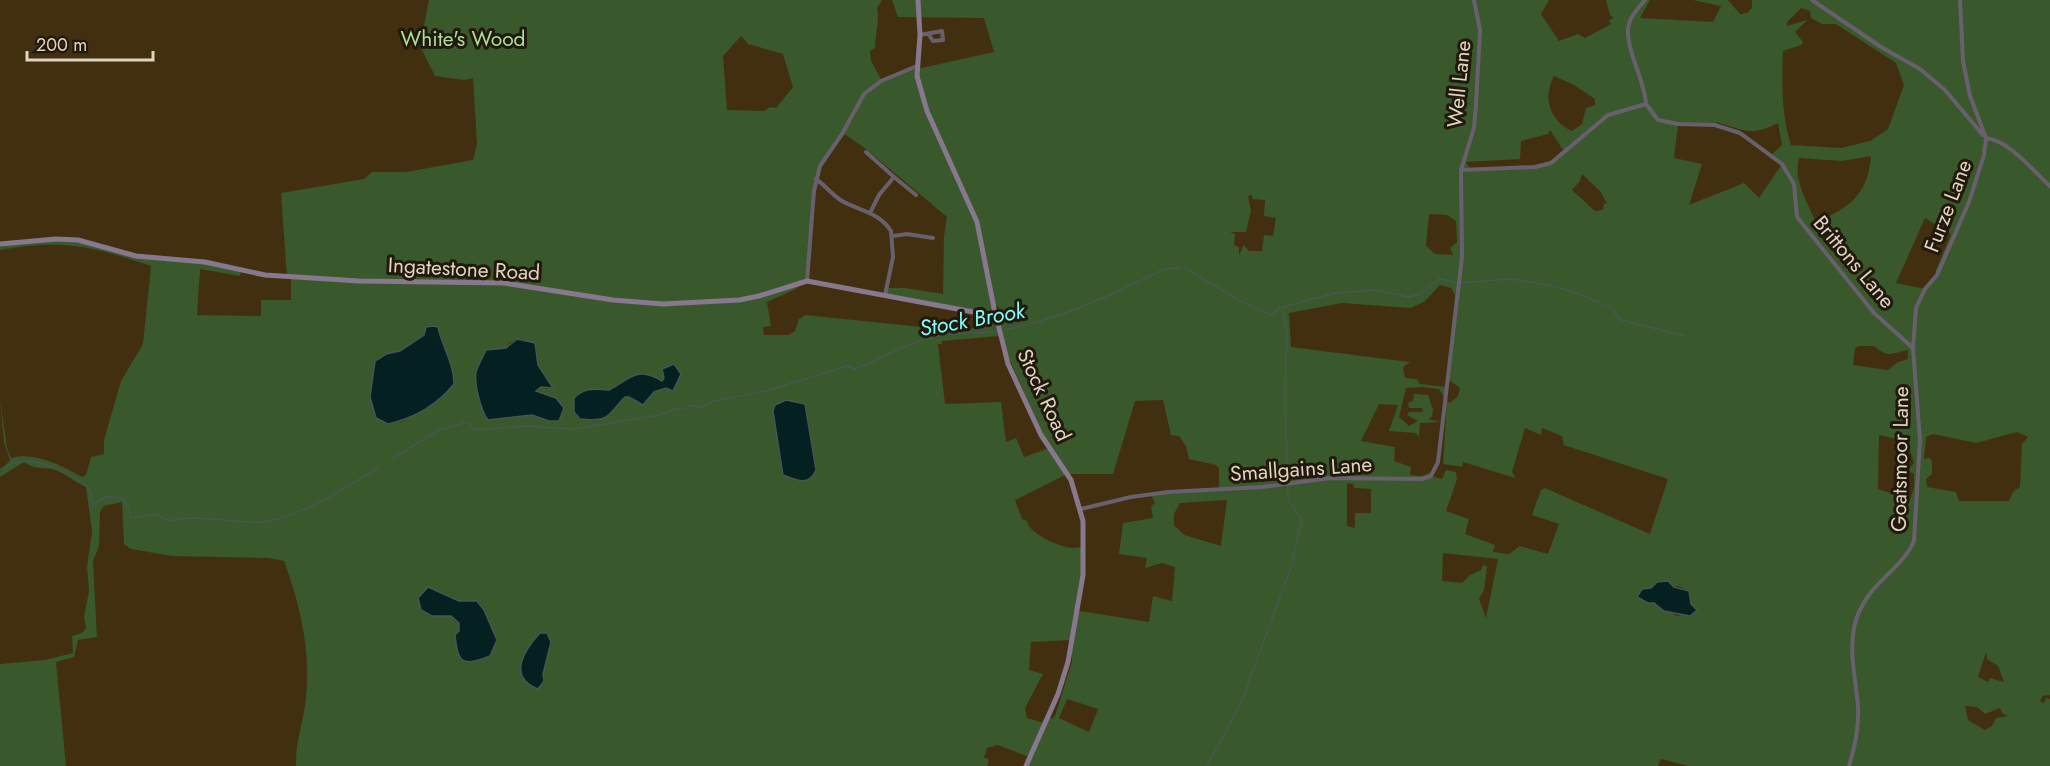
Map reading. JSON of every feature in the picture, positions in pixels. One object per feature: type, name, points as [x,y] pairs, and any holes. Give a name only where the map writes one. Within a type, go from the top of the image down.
[{"type":"street","name":"Stock Road","points":[[918,0],[920,35],[918,83],[927,111],[977,222],[995,316],[1011,371],[1041,435],[1071,480],[1081,509],[1085,551],[1083,575],[1068,662],[1058,694],[1026,766]]},
{"type":"street","name":"Well Lane","points":[[1461,170],[1474,128],[1480,54],[1474,0]]},
{"type":"street","points":[[1461,170],[1535,167],[1551,163],[1608,115],[1646,104],[1644,86],[1628,36],[1629,24],[1645,0]]},
{"type":"street","points":[[1812,0],[1881,47],[1920,69],[1945,90],[1986,138],[1994,139],[2008,148],[2050,186]]},
{"type":"street","name":"Furze Lane","points":[[1913,348],[1916,308],[1936,274],[1969,202],[1984,155],[1986,138],[1970,96],[1963,61],[1960,0]]},
{"type":"street","points":[[920,35],[929,35]]},
{"type":"street","points":[[807,281],[816,179],[820,166],[842,134],[864,94],[881,81],[917,66]]},
{"type":"street","name":"Brittons Lane","points":[[1646,104],[1658,120],[1678,124],[1715,125],[1740,133],[1782,164],[1794,184],[1797,217],[1875,313],[1913,348]]},
{"type":"street","points":[[866,152],[916,195]]},
{"type":"street","name":"Smallgains Lane","points":[[1081,509],[1131,497],[1168,492],[1285,484],[1330,478],[1422,479],[1431,476],[1438,462],[1460,277],[1461,170]]},
{"type":"street","points":[[871,211],[879,195],[894,177]]},
{"type":"street","points":[[816,179],[839,200],[862,210],[871,211],[887,225],[893,236],[892,263],[885,296]]},
{"type":"street","points":[[893,236],[907,234],[933,238]]},
{"type":"street","name":"Ingatestone Road","points":[[0,244],[47,239],[78,240],[136,256],[205,262],[258,274],[359,281],[504,284],[613,300],[663,304],[703,303],[759,296],[807,281],[995,316]]},
{"type":"street","name":"Goatsmoor Lane","points":[[1849,766],[1858,730],[1853,658],[1854,627],[1865,600],[1876,584],[1910,549],[1914,541],[1919,485],[1920,431],[1913,348]]},
{"type":"green space","name":"White's Wood","points":[[429,0],[882,0],[877,8],[875,48],[870,51],[871,61],[882,81],[917,66],[917,69],[994,52],[984,18],[898,17],[892,0],[1549,0],[1541,14],[1559,41],[1578,34],[1585,38],[1611,24],[1609,20],[1614,18],[1610,15],[1606,0],[1650,0],[1640,18],[1713,22],[1721,6],[1693,0],[1728,0],[1740,14],[1747,13],[1752,8],[1752,0],[2050,0],[2050,695],[2043,696],[2040,701],[2044,703],[2046,698],[2050,699],[2050,766],[1689,766],[1661,759],[1658,766],[1027,766],[1029,757],[998,745],[987,748],[984,757],[989,760],[987,766],[296,766],[306,697],[307,662],[303,628],[284,561],[269,558],[172,556],[131,549],[124,544],[122,502],[104,506],[100,512],[99,546],[93,561],[97,637],[78,640],[74,657],[56,662],[66,766],[0,766],[0,664],[45,660],[73,653],[72,636],[82,633],[86,628],[84,617],[89,591],[87,567],[92,532],[86,487],[63,473],[31,466],[24,462],[0,477],[0,472],[10,460],[4,442],[0,400],[7,448],[11,458],[29,456],[38,458],[57,464],[82,477],[86,475],[91,457],[104,454],[104,440],[121,381],[143,344],[151,266],[77,246],[41,245],[0,250],[0,244],[67,239],[124,254],[205,262],[241,271],[240,276],[200,269],[197,315],[261,316],[261,300],[291,300],[291,277],[287,277],[281,193],[364,179],[372,172],[406,172],[473,160],[477,144],[473,78],[464,80],[435,76],[420,46]],"holes":[[[1801,8],[1810,11],[1811,18],[1822,24],[1836,24],[1896,63],[1904,85],[1888,129],[1870,141],[1841,148],[1791,145],[1784,110],[1783,51],[1801,45],[1803,42],[1795,32],[1807,20],[1787,26],[1787,22]],[[741,36],[748,44],[783,54],[793,87],[776,108],[770,107],[764,111],[727,110],[723,56]],[[1554,76],[1574,85],[1595,99],[1595,105],[1586,108],[1582,124],[1572,131],[1558,121],[1550,108],[1549,92]],[[1716,122],[1741,130],[1754,131],[1778,123],[1782,145],[1770,156],[1782,164],[1759,198],[1744,183],[1689,205],[1702,164],[1674,158],[1678,125],[1715,125]],[[1550,130],[1563,150],[1545,164],[1521,169],[1471,170],[1466,162],[1520,159],[1521,141],[1548,134]],[[843,133],[866,149],[947,217],[944,236],[943,294],[905,288],[886,288],[885,296],[995,316],[994,306],[998,306],[1001,322],[998,324],[996,320],[991,319],[987,326],[981,328],[941,329],[805,315],[799,319],[795,331],[789,335],[764,335],[763,327],[771,326],[767,302],[796,289],[807,281],[816,179],[820,166]],[[1871,156],[1866,181],[1855,198],[1838,211],[1816,222],[1802,191],[1798,174],[1799,158],[1842,161]],[[1582,174],[1601,192],[1607,204],[1604,203],[1603,210],[1595,211],[1572,190],[1580,181]],[[1252,195],[1252,199],[1265,200],[1264,216],[1276,218],[1273,236],[1264,235],[1262,251],[1249,251],[1244,245],[1239,255],[1239,247],[1234,245],[1235,234],[1230,232],[1246,232],[1251,211],[1248,196]],[[1429,214],[1447,215],[1456,221],[1457,242],[1450,248],[1453,255],[1435,254],[1426,246]],[[1925,218],[1951,234],[1936,275],[1925,289],[1896,283]],[[1440,285],[1451,288],[1455,295],[1448,362],[1450,365],[1449,380],[1460,388],[1458,396],[1450,403],[1447,401],[1443,464],[1462,467],[1463,462],[1515,478],[1512,472],[1525,428],[1541,435],[1542,428],[1562,436],[1564,445],[1668,479],[1650,534],[1545,488],[1541,490],[1532,515],[1559,524],[1548,554],[1520,546],[1509,554],[1493,552],[1495,545],[1465,534],[1469,519],[1446,511],[1457,479],[1456,472],[1446,470],[1442,479],[1431,476],[1439,458],[1433,471],[1422,476],[1410,475],[1411,467],[1394,461],[1395,447],[1361,441],[1379,404],[1398,405],[1389,431],[1416,433],[1419,437],[1420,423],[1440,422],[1428,419],[1432,417],[1433,410],[1428,395],[1414,394],[1413,401],[1408,403],[1409,408],[1422,408],[1423,412],[1409,412],[1407,415],[1418,421],[1409,426],[1399,417],[1406,388],[1439,389],[1444,397],[1448,387],[1420,384],[1417,379],[1405,378],[1403,367],[1410,362],[1291,347],[1289,313],[1342,303],[1410,308],[1424,302]],[[433,326],[439,334],[445,351],[446,370],[441,399],[404,421],[388,424],[370,397],[375,361],[386,354],[400,351],[424,335],[426,327]],[[999,336],[1049,448],[1024,457],[1016,438],[1006,442],[1001,402],[945,404],[938,344],[942,344],[942,341]],[[517,339],[535,343],[538,365],[547,379],[547,389],[541,387],[536,391],[556,398],[564,408],[549,421],[532,415],[499,419],[485,402],[478,387],[477,379],[486,350],[506,348],[509,343]],[[1874,346],[1887,354],[1908,350],[1908,359],[1898,362],[1888,370],[1853,365],[1855,348]],[[1163,400],[1171,435],[1179,436],[1186,446],[1189,459],[1216,465],[1219,468],[1219,490],[1151,495],[1155,503],[1151,506],[1153,518],[1123,523],[1119,554],[1147,558],[1145,568],[1162,563],[1175,567],[1172,601],[1153,596],[1149,622],[1080,611],[1076,608],[1085,552],[1083,547],[1073,548],[1053,543],[1039,535],[1027,521],[1022,519],[1015,500],[1067,474],[1113,474],[1135,401]],[[773,411],[810,426],[780,461]],[[2017,432],[2028,437],[2022,444],[2020,487],[2013,492],[2009,501],[1959,501],[1956,492],[1927,487],[1926,479],[1932,474],[1932,461],[1929,458],[1924,459],[1926,437],[1933,434],[1976,443]],[[1879,435],[1905,441],[1906,436],[1914,463],[1908,470],[1914,474],[1914,487],[1910,500],[1878,489]],[[1347,483],[1353,484],[1354,488],[1371,489],[1371,513],[1355,513],[1355,528],[1347,526]],[[1227,500],[1221,546],[1184,535],[1174,525],[1174,514],[1180,503]],[[1443,553],[1498,559],[1486,618],[1479,599],[1484,590],[1487,566],[1483,565],[1481,570],[1470,575],[1462,583],[1442,581]],[[1679,586],[1689,591],[1691,604],[1697,611],[1677,616],[1654,603],[1642,589]],[[1072,640],[1072,662],[1055,716],[1052,719],[1048,716],[1044,723],[1027,718],[1025,708],[1043,674],[1029,670],[1031,642]],[[1986,652],[1987,659],[1998,666],[2004,682],[1990,678],[1988,682],[1978,677]],[[1067,699],[1098,709],[1089,732],[1059,718]],[[1965,706],[1977,707],[1985,714],[2000,708],[2002,713],[2008,716],[1996,718],[1992,726],[1985,730],[1968,720]]]},
{"type":"water","points":[[426,327],[438,327],[452,369],[454,384],[425,410],[407,418],[388,424],[376,418],[370,397],[375,361],[386,354],[400,351],[424,335]]},
{"type":"water","points":[[517,339],[535,343],[538,365],[553,388],[541,387],[536,391],[556,398],[564,408],[559,421],[549,421],[532,415],[488,420],[485,416],[476,383],[478,367],[486,350],[506,348]]},
{"type":"water","points":[[674,364],[681,374],[673,391],[666,388],[654,392],[643,405],[625,397],[611,413],[603,418],[580,419],[574,412],[574,398],[582,392],[590,389],[609,390],[634,375],[640,374],[646,374],[662,381],[664,378],[662,369]]},
{"type":"water","points":[[786,400],[805,404],[816,470],[810,479],[802,481],[783,475],[773,411],[775,405]]},
{"type":"water","points":[[1668,581],[1674,587],[1689,591],[1691,604],[1697,610],[1690,616],[1664,611],[1654,603],[1648,603],[1637,597],[1642,589],[1651,588],[1657,582]]},
{"type":"water","points":[[428,587],[459,601],[477,601],[484,610],[497,640],[490,656],[473,662],[467,662],[460,657],[455,635],[459,631],[459,623],[451,616],[432,616],[421,610],[418,598]]},
{"type":"water","points":[[540,633],[547,633],[551,642],[543,674],[544,681],[538,689],[523,678],[521,663],[529,647]]},
{"type":"waterway","points":[[1456,168],[1465,168]]},
{"type":"waterway","name":"Stock Brook","points":[[1002,330],[1065,313],[1164,269],[1181,268]]},
{"type":"waterway","points":[[1185,268],[1242,302],[1272,315],[1279,308],[1336,293],[1377,290],[1408,297],[1420,294],[1439,279],[1458,283],[1511,279],[1548,285],[1577,293],[1611,308],[1621,320],[1685,336]]},
{"type":"waterway","name":"Stock Brook","points":[[1207,766],[1241,703],[1290,570],[1302,520],[1288,499],[1285,392],[1287,335],[1283,309]]},
{"type":"waterway","points":[[392,459],[439,430],[468,422],[475,430],[524,426],[574,429],[659,415],[675,409],[685,409],[691,405],[700,408],[713,401],[767,391],[847,366],[855,369],[908,345],[931,338],[949,334],[997,331]]},
{"type":"waterway","points":[[0,470],[22,461],[57,469],[89,488],[93,505],[107,496],[122,498],[129,508],[131,518],[156,514],[169,521],[190,518],[261,522],[305,509],[378,468]]}]
